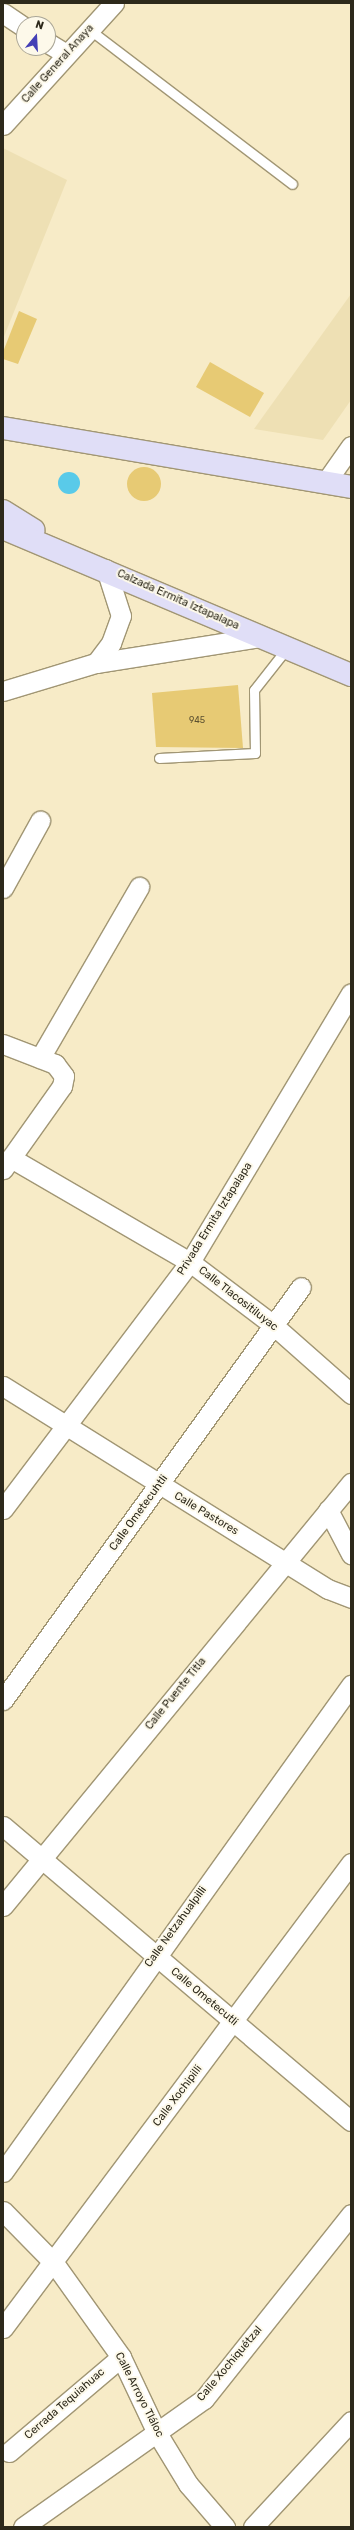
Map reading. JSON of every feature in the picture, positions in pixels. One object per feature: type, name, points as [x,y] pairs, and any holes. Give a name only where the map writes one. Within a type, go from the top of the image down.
[{"type":"main road","points":[[4,429],[351,487]]},
{"type":"main road","points":[[3,510],[55,548]]},
{"type":"main road","name":"Calzada Ermita Iztapalapa","points":[[3,528],[106,569],[351,675]]},
{"type":"street","name":"Calle General Anaya","points":[[3,125],[114,3]]},
{"type":"street","points":[[3,13],[16,22]]},
{"type":"street","points":[[56,47],[66,54]]},
{"type":"street","points":[[325,483],[351,446]]},
{"type":"street","points":[[96,663],[112,643],[121,616],[106,569]]},
{"type":"street","points":[[3,692],[96,663],[261,637]]},
{"type":"street","points":[[3,888],[40,821]]},
{"type":"street","points":[[40,1058],[138,887]]},
{"type":"street","name":"Privada Ermita Iztapalapa","points":[[3,1509],[190,1262],[351,993]]},
{"type":"street","points":[[3,1044],[55,1064],[64,1076],[62,1086],[7,1164]]},
{"type":"street","name":"Calle Tlacositiluyac","points":[[7,1164],[190,1262],[272,1324],[351,1394]]},
{"type":"street","name":"Calle Ometecuhtli","points":[[3,1700],[159,1486],[272,1324],[301,1287]]},
{"type":"street","name":"Calle Pastores","points":[[3,1386],[159,1486],[285,1561],[328,1589],[351,1598]]},
{"type":"street","name":"Calle Puente Titla","points":[[3,1906],[285,1561],[351,1483]]},
{"type":"street","points":[[328,1510],[351,1554]]},
{"type":"street","name":"Calle Netzahualpilli","points":[[3,2172],[155,1956],[351,1685]]},
{"type":"street","name":"Calle Ometecutli","points":[[3,1826],[351,2121]]},
{"type":"street","name":"Calle Xochipilli","points":[[3,2328],[54,2263],[351,1863]]},
{"type":"street","name":"Calle Arroyo Tláloc","points":[[3,2211],[54,2263],[121,2357],[157,2433],[188,2484],[225,2527]]},
{"type":"street","name":"Calle Xochiquétzal","points":[[23,2527],[204,2399],[351,2214]]},
{"type":"street","name":"Cerrada Tequiahuac","points":[[9,2452],[121,2357]]},
{"type":"street","points":[[253,2527],[351,2420]]},
{"type":"lane","points":[[90,30],[292,184]]},
{"type":"lane","points":[[159,758],[255,753],[254,690],[287,648]]},
{"type":"shaded area","points":[[3,148],[67,180],[3,339]]},
{"type":"shaded area","points":[[351,294],[351,400],[323,440],[254,429]]},
{"type":"water","points":[[69,472],[77,475],[80,483],[77,491],[69,494],[61,491],[58,483],[61,475]]},
{"type":"building","points":[[19,311],[37,319],[18,364],[3,359],[3,352]]},
{"type":"building","points":[[210,362],[264,393],[250,417],[196,387]]},
{"type":"building","points":[[147,467],[154,469],[159,474],[161,484],[159,494],[154,499],[141,501],[134,499],[129,494],[127,481],[129,474],[134,469]]},
{"type":"building","points":[[238,685],[243,748],[156,747],[152,693]]}]
